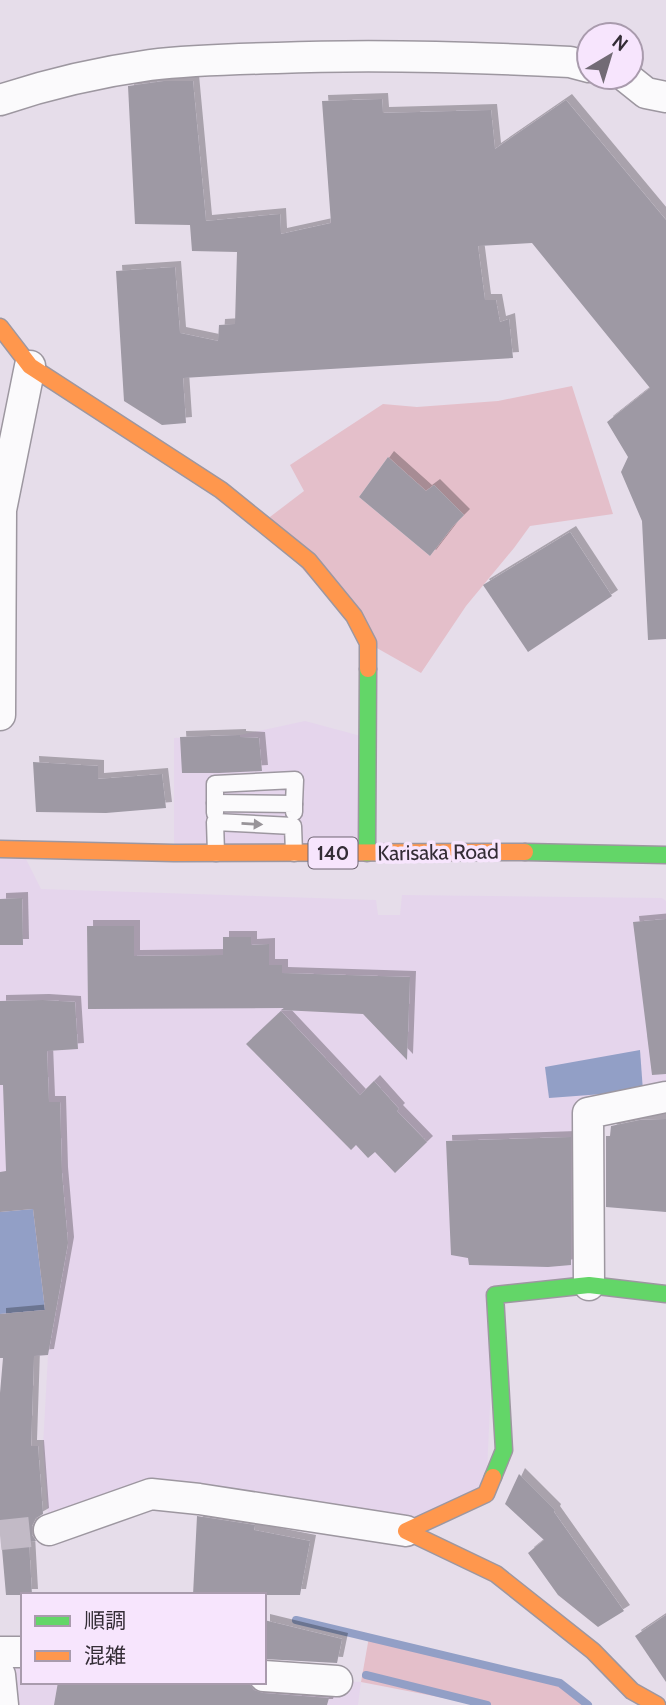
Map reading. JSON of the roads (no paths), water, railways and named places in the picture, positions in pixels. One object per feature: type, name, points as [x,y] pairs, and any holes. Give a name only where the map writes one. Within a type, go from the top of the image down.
[{"type":"main road","points":[[0,327],[30,366],[221,490],[309,561],[354,616],[368,643],[367,853]]},
{"type":"main road","name":"Karisaka Road","points":[[0,849],[216,853],[475,851],[666,855]]},
{"type":"main road","points":[[406,1531],[486,1494],[503,1450],[495,1294],[589,1285],[666,1294]]},
{"type":"main road","points":[[406,1531],[496,1574],[593,1651],[632,1692],[657,1705]]},
{"type":"street","points":[[0,100],[35,89],[150,65],[225,60],[333,55],[448,56],[575,63]]},
{"type":"street","points":[[644,91],[666,97]]},
{"type":"street","points":[[0,715],[1,510],[30,366]]},
{"type":"street","points":[[589,1285],[588,1113],[666,1097]]},
{"type":"street","points":[[49,1530],[151,1494],[406,1531]]},
{"type":"street","points":[[0,1652],[21,1652]]},
{"type":"street","points":[[0,1675],[3,1705]]},
{"type":"street","points":[[266,1676],[337,1681]]},
{"type":"lane","points":[[216,853],[215,784],[295,780],[294,853]]},
{"type":"lane","points":[[215,803],[294,804]]},
{"type":"lane","points":[[215,822],[293,826]]},
{"type":"water","points":[[640,1050],[643,1091],[549,1098],[545,1067]]},
{"type":"water","points":[[33,1209],[45,1310],[0,1314],[0,1212]]},
{"type":"waterway","points":[[296,1620],[560,1683],[588,1705]]},
{"type":"waterway","points":[[366,1675],[487,1705]]},
{"type":"tunnel","points":[[0,1535],[49,1530]]}]
